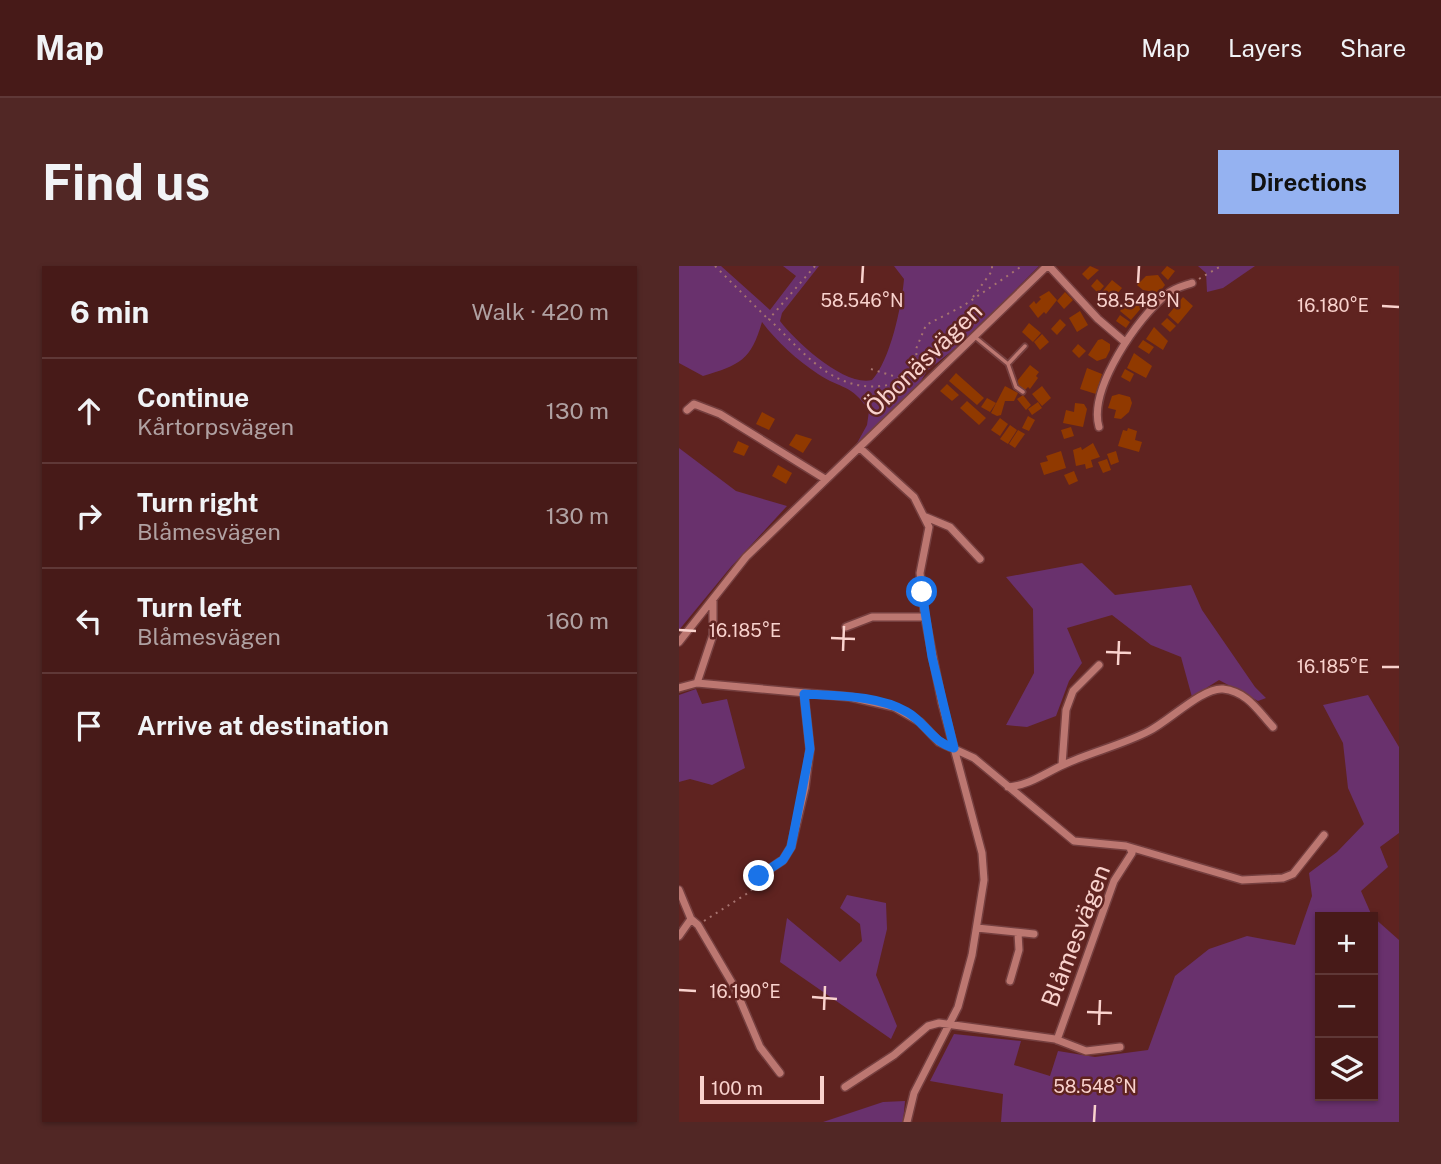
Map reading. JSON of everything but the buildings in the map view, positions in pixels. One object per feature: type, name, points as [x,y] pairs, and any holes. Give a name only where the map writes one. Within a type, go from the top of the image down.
[{"type":"street","name":"Öbonäsvägen","points":[[679,642],[746,557],[1048,266]]},
{"type":"street","points":[[1048,266],[1098,319],[1125,342]]},
{"type":"street","points":[[1099,427],[1096,417],[1099,400],[1125,342],[1168,293],[1192,283]]},
{"type":"street","points":[[687,410],[694,404],[720,414],[825,479]]},
{"type":"street","points":[[860,448],[914,497],[926,517],[929,534],[920,573],[925,617],[954,748],[982,853],[984,880],[965,983],[950,1026],[913,1093],[907,1122]]},
{"type":"street","points":[[926,517],[950,527],[980,559]]},
{"type":"street","points":[[697,683],[713,635],[713,601]]},
{"type":"street","points":[[846,627],[872,617],[925,617]]},
{"type":"street","points":[[1062,765],[1060,759],[1066,709],[1073,691],[1098,665]]},
{"type":"street","name":"Blåmesvägen","points":[[679,688],[697,683],[850,697],[894,706],[907,712],[939,742],[974,758],[1074,841],[1130,848],[1220,875],[1254,881],[1293,874],[1324,835]]},
{"type":"street","points":[[1008,787],[1038,779],[1062,765],[1147,732],[1214,690],[1230,691],[1244,697],[1263,712],[1273,727]]},
{"type":"street","points":[[759,876],[783,860],[791,847],[810,749],[804,694]]},
{"type":"street","name":"Blåmesvägen","points":[[1057,1040],[1114,881],[1132,853],[1130,848]]},
{"type":"street","points":[[679,890],[691,919],[698,925],[734,988],[760,1047],[780,1073]]},
{"type":"street","points":[[679,936],[691,919]]},
{"type":"street","points":[[977,928],[1034,933]]},
{"type":"street","points":[[1010,981],[1019,950],[1018,933]]},
{"type":"street","points":[[845,1087],[894,1055],[928,1026],[946,1023],[950,1026],[1057,1040],[1086,1051],[1120,1047]]},
{"type":"lane","points":[[975,337],[1008,364],[1016,387],[1023,393]]},
{"type":"lane","points":[[1008,364],[1025,346]]},
{"type":"path","points":[[715,266],[814,363],[846,382],[872,389],[918,376],[916,349],[926,325],[970,301],[1022,266]]},
{"type":"path","points":[[769,320],[815,266]]},
{"type":"path","points":[[970,301],[992,271],[992,266]]},
{"type":"path","points":[[1192,283],[1221,266]]},
{"type":"path","points":[[871,369],[906,380]]},
{"type":"path","points":[[698,925],[751,891],[759,876]]},
{"type":"shaded area","points":[[679,266],[721,266],[770,310],[796,276],[783,266],[819,266],[782,313],[780,321],[809,351],[835,370],[848,377],[872,380],[884,360],[901,303],[904,279],[894,266],[1039,266],[968,338],[927,371],[918,386],[856,445],[867,425],[869,411],[863,402],[851,391],[826,379],[803,363],[781,344],[762,322],[748,353],[735,364],[703,376],[679,363]]},
{"type":"shaded area","points":[[1198,266],[1255,266],[1223,288],[1207,292],[1206,273]]},
{"type":"shaded area","points":[[679,448],[736,491],[787,506],[730,568],[679,630]]},
{"type":"shaded area","points":[[1082,563],[1115,595],[1191,585],[1202,610],[1255,687],[1266,698],[1258,701],[1219,680],[1192,697],[1181,657],[1151,645],[1112,615],[1067,628],[1082,663],[1069,681],[1056,716],[1027,727],[1006,725],[1034,673],[1033,609],[1006,577]]},
{"type":"shaded area","points":[[696,689],[702,704],[727,699],[745,768],[712,785],[690,779],[679,782],[679,695]]},
{"type":"shaded area","points":[[1368,695],[1399,747],[1399,833],[1380,847],[1388,867],[1361,891],[1370,912],[1315,912],[1315,1101],[1378,1101],[1378,921],[1399,940],[1399,1122],[1001,1122],[1003,1094],[930,1081],[954,1034],[1021,1041],[1014,1065],[1050,1076],[1058,1051],[1095,1057],[1148,1050],[1175,976],[1209,949],[1247,936],[1295,945],[1312,896],[1309,873],[1337,852],[1364,824],[1348,788],[1343,743],[1323,705]]},
{"type":"shaded area","points":[[847,895],[886,903],[887,929],[876,975],[897,1026],[891,1039],[780,962],[787,918],[840,962],[862,941],[860,924],[840,908]]},
{"type":"shaded area","points":[[905,1101],[903,1122],[823,1122],[883,1102]]},
{"type":"route","points":[[759,876],[778,865],[791,847],[805,788],[810,749],[804,694],[850,697],[894,706],[920,722],[939,742],[954,748],[932,657],[922,592]]}]
